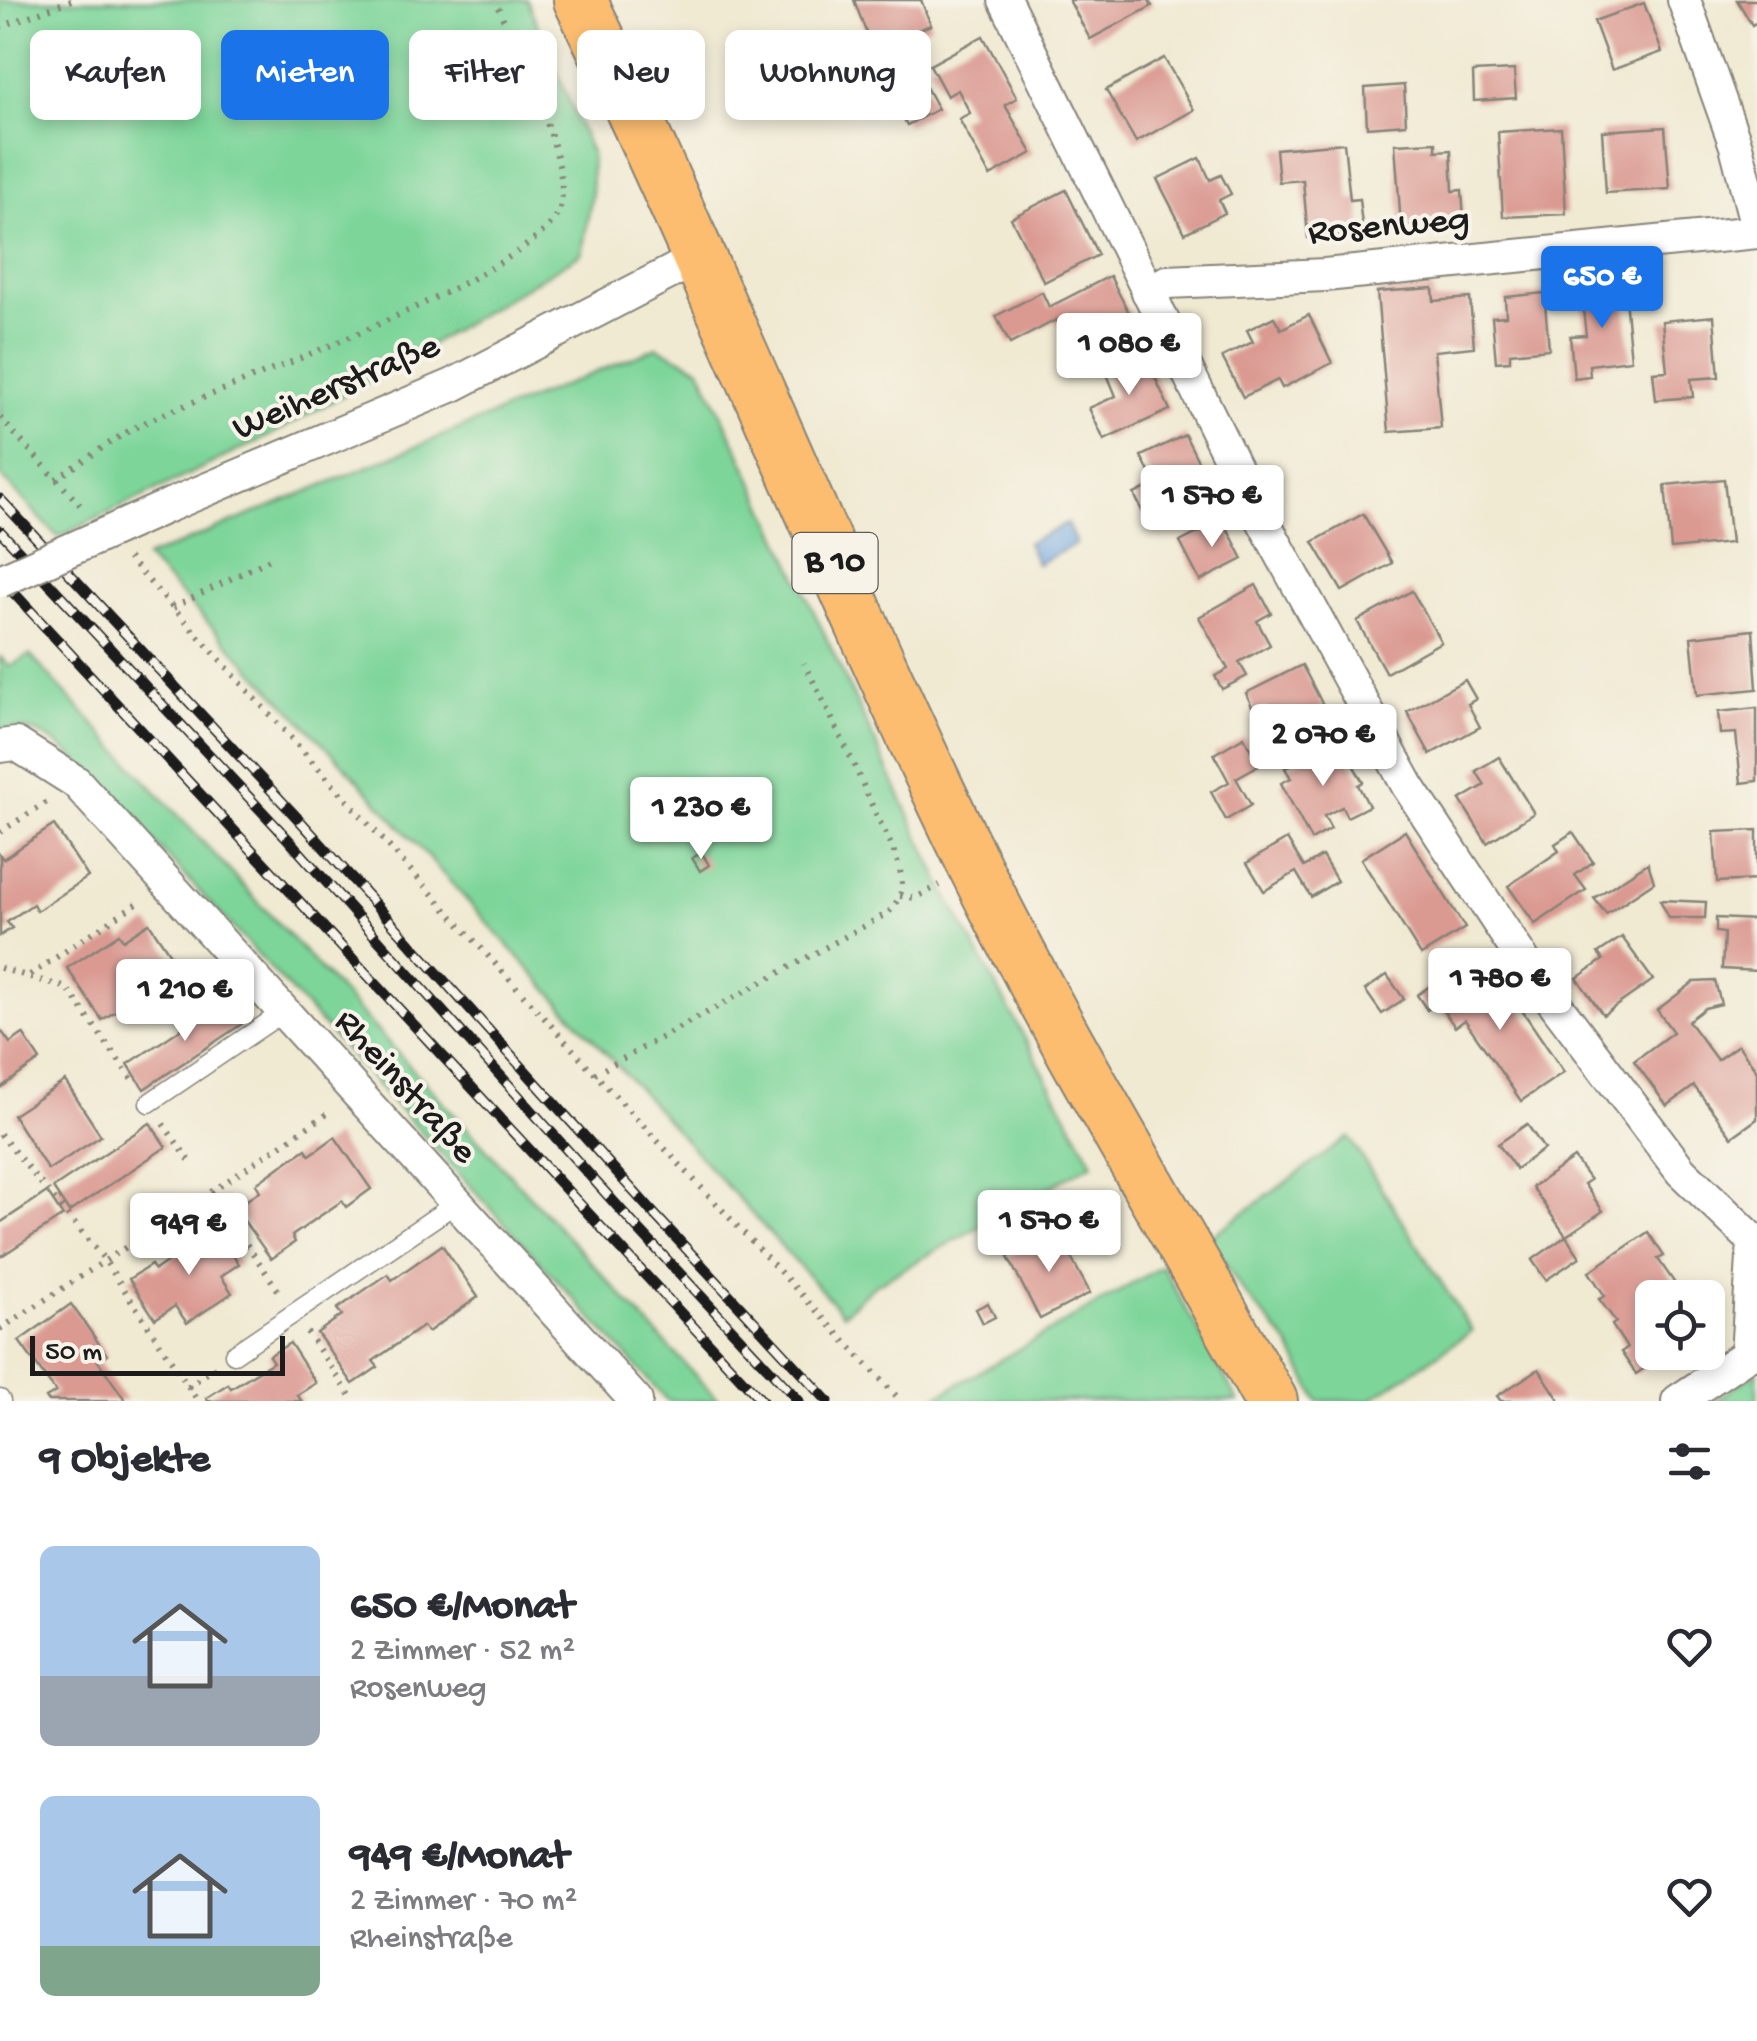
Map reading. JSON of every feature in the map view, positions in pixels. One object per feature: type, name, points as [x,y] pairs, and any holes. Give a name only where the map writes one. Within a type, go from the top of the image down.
[{"type":"main road","name":"B 10","points":[[580,0],[975,866],[1060,1029],[1271,1401]]},
{"type":"street","points":[[1005,0],[1279,552],[1408,786],[1529,970],[1681,1171],[1755,1240],[1752,1352],[1678,1401]]},
{"type":"street","points":[[1684,0],[1736,146],[1757,230]]},
{"type":"street","name":"Rosenweg","points":[[1148,292],[1167,282],[1325,275],[1757,230]]},
{"type":"street","name":"Weiherstraße","points":[[0,581],[452,384],[700,258]]},
{"type":"street","name":"Rheinstraße","points":[[0,746],[16,744],[76,782],[636,1401]]},
{"type":"lane","points":[[148,1104],[282,1013]]},
{"type":"lane","points":[[234,1354],[455,1204]]},
{"type":"path","points":[[0,26],[72,0]]},
{"type":"path","points":[[56,479],[142,424],[432,300],[537,239],[560,210],[556,147],[495,0]]},
{"type":"path","points":[[0,418],[91,518]]},
{"type":"path","points":[[126,556],[595,1074],[901,1401]]},
{"type":"path","points":[[173,608],[274,557]]},
{"type":"path","points":[[595,1074],[888,913],[900,896],[900,874],[886,836],[804,663]]},
{"type":"path","points":[[0,832],[76,782]]},
{"type":"path","points":[[900,896],[915,898],[944,883]]},
{"type":"path","points":[[29,975],[166,885]]},
{"type":"path","points":[[0,968],[67,988],[190,1161]]},
{"type":"path","points":[[0,1329],[357,1094]]},
{"type":"path","points":[[0,1134],[104,1260],[198,1401]]},
{"type":"path","points":[[210,1192],[354,1401]]},
{"type":"green space","points":[[0,0],[527,0],[540,30],[409,30],[409,120],[557,120],[557,72],[591,153],[592,193],[582,253],[383,373],[269,436],[58,537],[0,475]]},
{"type":"green space","points":[[657,347],[700,368],[946,894],[1093,1163],[873,1286],[843,1314],[355,777],[146,558]]},
{"type":"green space","points":[[30,655],[719,1401],[668,1401],[86,769],[47,738],[17,729],[0,731],[0,657],[10,666]]},
{"type":"green space","points":[[1349,1137],[1472,1331],[1369,1401],[1318,1401],[1289,1345],[1242,1290],[1223,1260],[1216,1264],[1203,1242]]},
{"type":"green space","points":[[1162,1266],[1238,1401],[929,1401],[1130,1285]]},
{"type":"green space","points":[[1757,1372],[1757,1401],[1714,1401]]},
{"type":"water","points":[[1067,524],[1076,544],[1037,564],[1027,543]]},
{"type":"building","points":[[854,0],[921,0],[931,25],[918,30],[865,30]]},
{"type":"building","points":[[1069,0],[1149,0],[1152,6],[1090,39]]},
{"type":"building","points":[[1737,0],[1757,0],[1757,22],[1752,25]]},
{"type":"building","points":[[1644,3],[1662,52],[1612,70],[1594,21]]},
{"type":"building","points":[[983,36],[1017,98],[1005,105],[1032,153],[990,176],[959,119],[970,113],[958,90],[947,96],[931,64]]},
{"type":"building","points":[[1164,58],[1194,110],[1136,142],[1106,90]]},
{"type":"building","points":[[1514,70],[1516,98],[1474,101],[1473,72]]},
{"type":"building","points":[[1404,85],[1406,124],[1367,127],[1365,88]]},
{"type":"building","points":[[1665,127],[1670,189],[1606,193],[1602,131]]},
{"type":"building","points":[[1561,128],[1566,214],[1503,217],[1498,132]]},
{"type":"building","points":[[1436,142],[1436,151],[1451,150],[1453,191],[1462,190],[1464,221],[1401,226],[1395,144]]},
{"type":"building","points":[[1344,143],[1350,200],[1359,199],[1363,234],[1308,238],[1303,180],[1279,182],[1276,149]]},
{"type":"building","points":[[1200,158],[1210,180],[1221,175],[1231,194],[1219,200],[1225,213],[1185,233],[1157,179]]},
{"type":"building","points":[[1066,190],[1098,255],[1044,282],[1011,218]]},
{"type":"building","points":[[1110,276],[1132,319],[1071,350],[1056,320],[1010,344],[996,316],[1042,292],[1049,307]]},
{"type":"building","points":[[1433,288],[1434,301],[1470,298],[1474,347],[1434,351],[1441,428],[1389,432],[1377,292]]},
{"type":"building","points":[[1624,288],[1631,360],[1589,365],[1590,376],[1574,378],[1570,336],[1586,335],[1581,292]]},
{"type":"building","points":[[1544,293],[1549,349],[1510,353],[1510,361],[1496,362],[1492,317],[1506,316],[1505,297]]},
{"type":"building","points":[[1309,315],[1332,363],[1282,388],[1278,380],[1243,397],[1222,357],[1253,342],[1247,330],[1274,317],[1281,329]]},
{"type":"building","points":[[1714,316],[1719,377],[1691,379],[1693,397],[1656,400],[1653,372],[1667,371],[1662,321]]},
{"type":"building","points":[[1136,353],[1140,363],[1147,360],[1170,410],[1104,440],[1089,408],[1116,396],[1104,367]]},
{"type":"building","points":[[1185,435],[1208,481],[1169,500],[1176,515],[1150,527],[1134,494],[1155,484],[1141,456]]},
{"type":"building","points":[[1724,479],[1731,543],[1671,549],[1665,485]]},
{"type":"building","points":[[1363,514],[1392,563],[1342,591],[1313,542]]},
{"type":"building","points":[[1223,520],[1243,559],[1200,581],[1180,542]]},
{"type":"building","points":[[1256,585],[1271,613],[1257,621],[1270,645],[1239,662],[1247,676],[1222,689],[1215,676],[1228,669],[1199,617]]},
{"type":"building","points":[[1412,591],[1441,642],[1386,673],[1357,621]]},
{"type":"building","points":[[1753,630],[1757,689],[1697,695],[1691,637]]},
{"type":"building","points":[[1302,665],[1324,707],[1276,731],[1265,708],[1255,713],[1246,693]]},
{"type":"building","points":[[1465,680],[1476,699],[1468,704],[1480,727],[1430,754],[1407,712]]},
{"type":"building","points":[[1757,708],[1757,781],[1741,783],[1736,733],[1720,734],[1718,712]]},
{"type":"building","points":[[1244,737],[1259,765],[1236,778],[1251,805],[1226,820],[1211,792],[1229,782],[1214,754]]},
{"type":"building","points":[[1333,742],[1343,761],[1349,758],[1363,782],[1358,785],[1369,806],[1347,817],[1342,807],[1324,816],[1331,829],[1311,840],[1281,783],[1291,778],[1285,768]]},
{"type":"building","points":[[1499,757],[1534,813],[1487,843],[1460,800],[1485,785],[1476,771]]},
{"type":"building","points":[[54,825],[88,877],[37,911],[33,904],[7,922],[12,928],[0,936],[0,855],[3,859]]},
{"type":"building","points":[[1757,830],[1757,880],[1717,882],[1714,832]]},
{"type":"building","points":[[1405,831],[1465,928],[1421,955],[1361,859]]},
{"type":"building","points":[[1573,832],[1593,862],[1575,875],[1586,890],[1535,924],[1508,886],[1559,851],[1555,844]]},
{"type":"building","points":[[1287,839],[1304,867],[1322,856],[1337,881],[1311,897],[1296,872],[1264,891],[1247,863]]},
{"type":"building","points":[[702,853],[709,865],[700,871],[692,858]]},
{"type":"building","points":[[1648,863],[1654,882],[1606,914],[1594,898]]},
{"type":"building","points":[[1660,900],[1706,902],[1705,918],[1669,918]]},
{"type":"building","points":[[1716,918],[1757,920],[1757,971],[1722,969],[1724,933],[1716,932]]},
{"type":"building","points":[[149,923],[184,975],[158,993],[154,986],[102,1020],[67,968],[119,934],[123,940]]},
{"type":"building","points":[[1622,937],[1653,980],[1603,1015],[1577,978],[1603,960],[1598,953]]},
{"type":"building","points":[[1387,975],[1404,999],[1382,1014],[1365,990]]},
{"type":"building","points":[[1498,975],[1564,1072],[1521,1101],[1465,1020],[1455,1027],[1438,1003],[1427,1010],[1417,995],[1443,977],[1460,1001]]},
{"type":"building","points":[[1715,981],[1721,1004],[1705,1008],[1688,1021],[1717,1060],[1738,1045],[1757,1071],[1757,1119],[1732,1137],[1694,1086],[1667,1106],[1634,1061],[1673,1032],[1657,1010],[1694,982]]},
{"type":"building","points":[[225,1000],[242,1024],[144,1089],[128,1064]]},
{"type":"building","points":[[0,1029],[10,1043],[23,1034],[40,1060],[0,1088]]},
{"type":"building","points":[[65,1081],[101,1136],[48,1170],[13,1115]]},
{"type":"building","points":[[150,1123],[166,1147],[69,1212],[53,1188]]},
{"type":"building","points":[[1527,1124],[1544,1149],[1516,1169],[1498,1144]]},
{"type":"building","points":[[335,1137],[371,1189],[346,1207],[342,1201],[317,1218],[292,1236],[295,1242],[271,1259],[235,1208],[260,1191],[256,1184],[281,1166],[306,1149],[310,1155]]},
{"type":"building","points":[[1574,1158],[1590,1180],[1584,1184],[1603,1211],[1566,1236],[1532,1187]]},
{"type":"building","points":[[47,1192],[63,1216],[0,1257],[0,1223]]},
{"type":"building","points":[[213,1224],[239,1264],[221,1276],[232,1293],[187,1323],[175,1306],[155,1319],[129,1279],[151,1265],[155,1270],[196,1242],[192,1238]]},
{"type":"building","points":[[1057,1231],[1090,1293],[1040,1319],[1008,1257]]},
{"type":"building","points":[[1648,1232],[1664,1256],[1658,1259],[1673,1280],[1635,1280],[1635,1370],[1642,1370],[1636,1374],[1621,1352],[1627,1348],[1612,1325],[1616,1322],[1599,1299],[1605,1296],[1589,1272]]},
{"type":"building","points":[[1566,1236],[1580,1257],[1546,1280],[1532,1260]]},
{"type":"building","points":[[442,1245],[478,1297],[428,1332],[423,1326],[373,1361],[378,1367],[353,1384],[317,1333],[342,1315],[337,1309],[388,1274],[392,1280]]},
{"type":"building","points":[[988,1303],[995,1317],[983,1323],[976,1309]]},
{"type":"building","points":[[71,1304],[107,1355],[98,1361],[126,1401],[46,1398],[56,1392],[19,1341]]},
{"type":"building","points":[[290,1343],[316,1383],[297,1395],[302,1401],[208,1401],[206,1398],[228,1384],[231,1388],[273,1362],[269,1356]]},
{"type":"building","points":[[1539,1369],[1560,1401],[1501,1401],[1497,1396]]},
{"type":"railway","points":[[0,499],[302,823],[828,1401]]},
{"type":"railway","points":[[0,531],[286,837],[638,1229],[799,1401]]},
{"type":"railway","points":[[0,578],[762,1401]]}]
